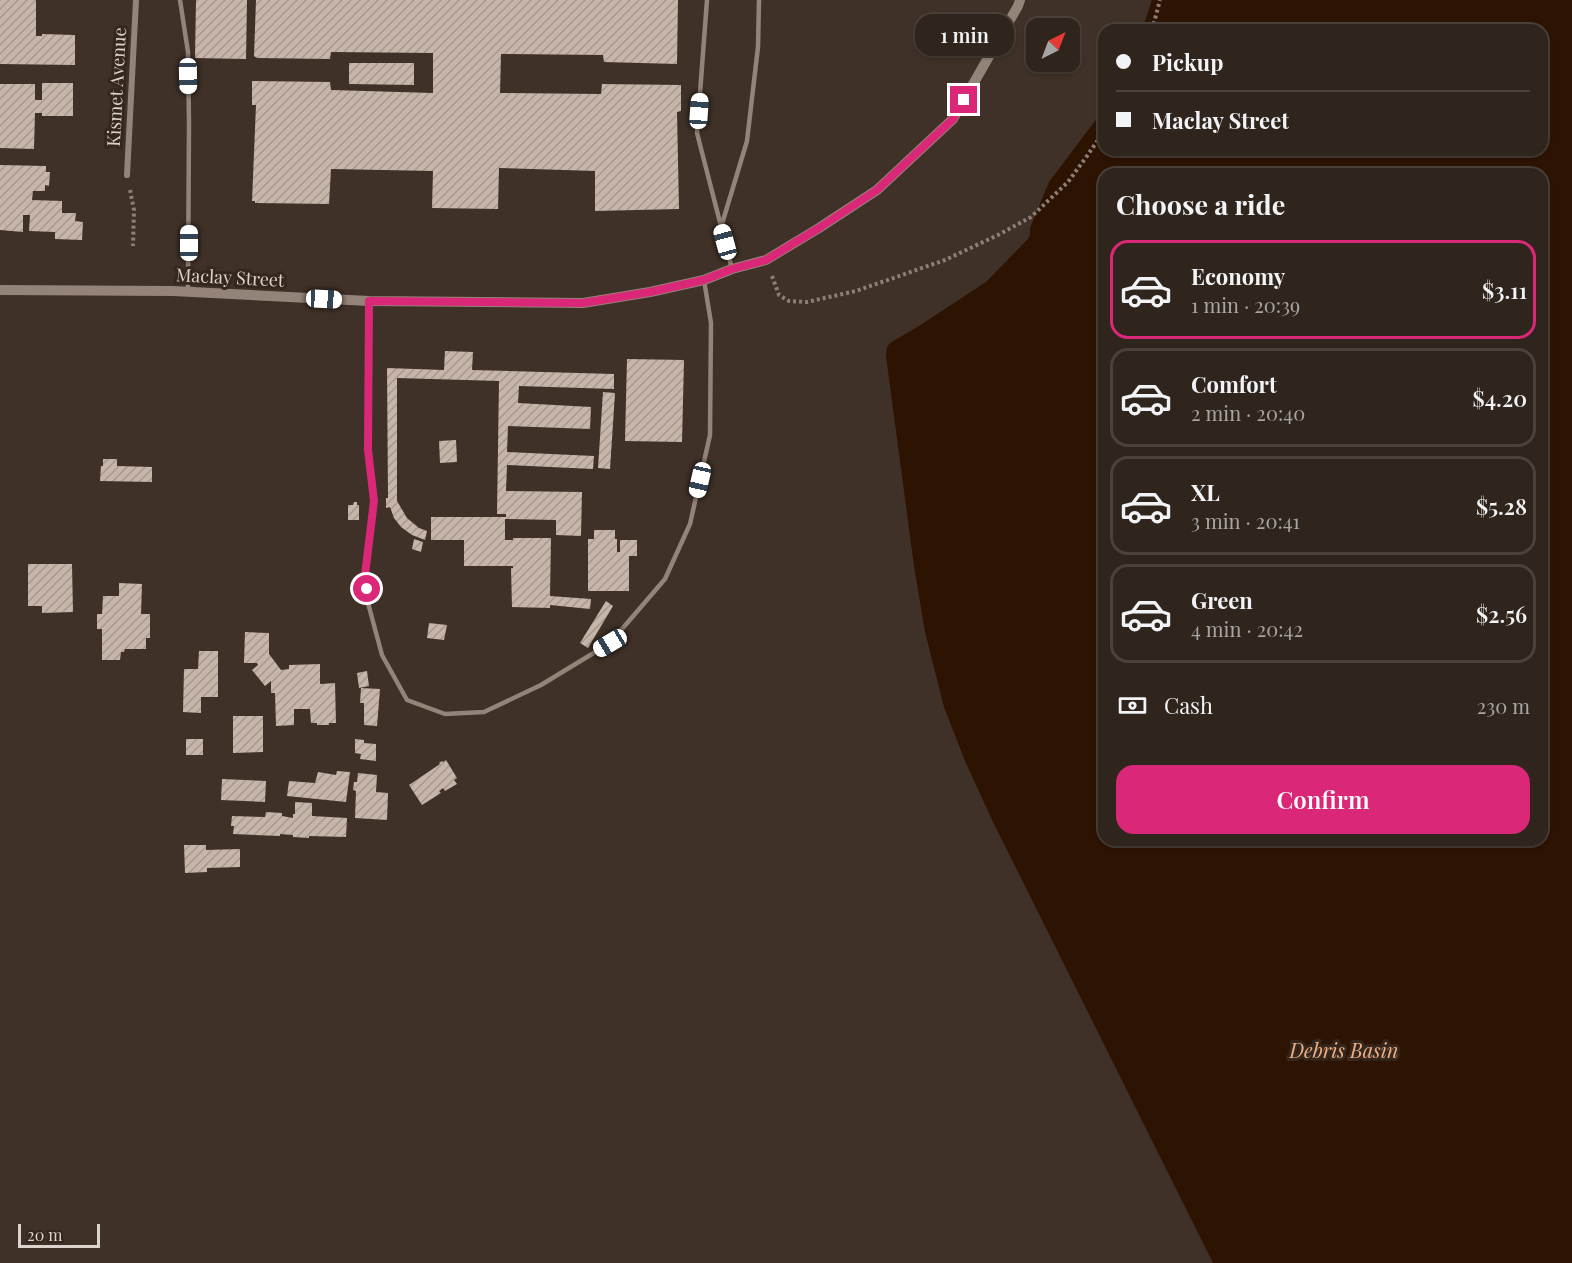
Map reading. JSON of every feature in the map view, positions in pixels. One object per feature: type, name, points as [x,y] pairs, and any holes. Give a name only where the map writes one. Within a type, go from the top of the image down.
[{"type":"street","name":"Kismet Avenue","points":[[127,175],[136,0]]},
{"type":"street","name":"Maclay Street","points":[[0,290],[188,292],[369,301],[583,303],[704,280],[732,269],[766,260],[877,190],[953,119],[1020,0]]},
{"type":"lane","points":[[180,0],[188,52],[188,292]]},
{"type":"lane","points":[[707,0],[697,133],[732,269]]},
{"type":"lane","points":[[721,227],[747,141],[758,48],[759,0]]},
{"type":"lane","points":[[369,301],[368,450],[374,501],[365,575],[368,603],[382,654],[407,700],[445,714],[484,712],[541,685],[610,643],[665,579],[690,524],[710,435],[711,323],[704,280]]},
{"type":"path","points":[[1154,24],[1160,0]]},
{"type":"path","points":[[766,260],[779,295],[789,301],[807,302],[831,298],[922,270],[968,250],[1031,217],[1068,182],[1098,140]]},
{"type":"path","points":[[127,175],[134,210],[133,246]]},
{"type":"water","name":"Debris Basin","points":[[1152,0],[1572,0],[1572,1263],[1213,1263],[993,822],[965,761],[944,707],[925,632],[886,356],[890,343],[986,282],[1028,239],[1030,228],[1049,182],[1098,117],[1098,156],[1548,156],[1548,24],[1144,24]]},
{"type":"building","points":[[0,0],[36,0],[36,36],[42,36],[42,34],[75,35],[75,65],[0,64]]},
{"type":"building","points":[[196,0],[247,0],[246,59],[195,58]]},
{"type":"building","points":[[256,0],[678,0],[677,64],[604,62],[603,55],[501,54],[500,93],[601,94],[602,84],[681,85],[681,111],[677,112],[679,209],[595,211],[595,171],[499,168],[498,209],[432,208],[433,171],[331,169],[329,204],[255,203],[252,201],[256,105],[252,105],[252,81],[330,82],[331,90],[433,93],[433,53],[331,52],[330,59],[257,58],[254,56]]},
{"type":"building","points":[[349,63],[414,63],[414,85],[349,84]]},
{"type":"building","points":[[42,83],[73,83],[73,116],[42,116],[42,113],[35,113],[34,149],[0,148],[0,84],[35,84],[35,100],[42,100]]},
{"type":"building","points":[[0,165],[46,166],[46,172],[50,172],[49,186],[45,185],[45,191],[33,191],[32,200],[62,201],[62,213],[76,213],[75,221],[83,222],[82,240],[55,239],[55,232],[29,231],[30,215],[23,215],[23,232],[0,230]]},
{"type":"building","points":[[445,351],[473,352],[472,370],[614,374],[614,389],[519,386],[518,403],[591,407],[590,429],[508,426],[507,452],[594,456],[593,469],[507,465],[506,491],[582,492],[581,536],[556,535],[556,520],[505,519],[505,540],[551,538],[550,596],[591,599],[590,609],[550,605],[550,608],[512,607],[511,568],[513,566],[464,566],[464,540],[431,540],[431,517],[506,517],[506,514],[497,514],[499,381],[397,378],[397,501],[407,518],[419,528],[427,531],[425,540],[401,527],[390,507],[386,508],[386,498],[388,498],[387,368],[444,370]]},
{"type":"building","points":[[627,359],[684,360],[682,442],[625,441]]},
{"type":"building","points":[[603,392],[615,393],[610,469],[598,468]]},
{"type":"building","points":[[456,440],[457,462],[440,463],[439,441]]},
{"type":"building","points":[[103,459],[117,459],[117,466],[152,467],[152,482],[100,481]]},
{"type":"building","points":[[354,502],[359,505],[359,520],[348,520],[348,505],[353,505]]},
{"type":"building","points":[[594,530],[615,530],[617,552],[620,552],[620,540],[637,540],[637,556],[629,556],[629,591],[588,591],[588,539],[594,539]]},
{"type":"building","points":[[414,539],[423,542],[421,552],[412,549]]},
{"type":"building","points":[[28,564],[72,564],[73,612],[42,613],[42,606],[28,606]]},
{"type":"building","points":[[119,583],[142,584],[141,614],[150,614],[150,638],[146,638],[146,649],[125,649],[121,652],[120,660],[102,660],[102,629],[97,629],[97,614],[102,614],[103,596],[119,596]]},
{"type":"building","points":[[606,601],[613,606],[588,648],[580,643]]},
{"type":"building","points":[[429,623],[447,625],[444,640],[427,638]]},
{"type":"building","points":[[245,632],[269,633],[269,654],[281,670],[289,669],[289,665],[320,664],[320,684],[335,683],[336,723],[317,725],[317,723],[311,723],[310,709],[294,709],[294,725],[276,726],[275,693],[271,693],[271,681],[265,686],[252,670],[258,665],[257,663],[244,663]]},
{"type":"building","points":[[199,651],[218,651],[218,697],[201,697],[201,713],[183,712],[184,669],[198,669]]},
{"type":"building","points":[[367,671],[369,686],[359,688],[357,673]]},
{"type":"building","points":[[361,688],[380,689],[377,726],[364,725],[364,703],[360,703]]},
{"type":"building","points":[[233,716],[263,716],[263,752],[233,753]]},
{"type":"building","points":[[186,739],[203,739],[203,755],[186,755]]},
{"type":"building","points":[[355,739],[364,740],[364,743],[376,744],[376,761],[360,759],[361,754],[355,753]]},
{"type":"building","points":[[446,760],[457,778],[454,780],[457,784],[445,791],[443,788],[439,791],[441,793],[422,805],[409,785]]},
{"type":"building","points":[[337,771],[350,772],[346,802],[287,796],[289,781],[315,783],[318,772],[336,775]]},
{"type":"building","points":[[358,773],[377,775],[376,792],[388,793],[387,820],[355,818],[356,791],[353,790]]},
{"type":"building","points":[[222,779],[266,781],[265,802],[221,800]]},
{"type":"building","points":[[295,802],[312,803],[312,816],[347,818],[346,837],[309,836],[309,838],[280,834],[280,836],[233,834],[232,816],[265,817],[266,812],[282,813],[282,816],[293,818]]},
{"type":"building","points":[[184,845],[206,845],[206,850],[240,849],[240,867],[207,868],[207,872],[185,873]]},
{"type":"route","points":[[367,589],[365,575],[374,501],[368,450],[369,301],[583,303],[704,280],[732,269],[766,260],[877,190],[953,119],[964,100]]}]
